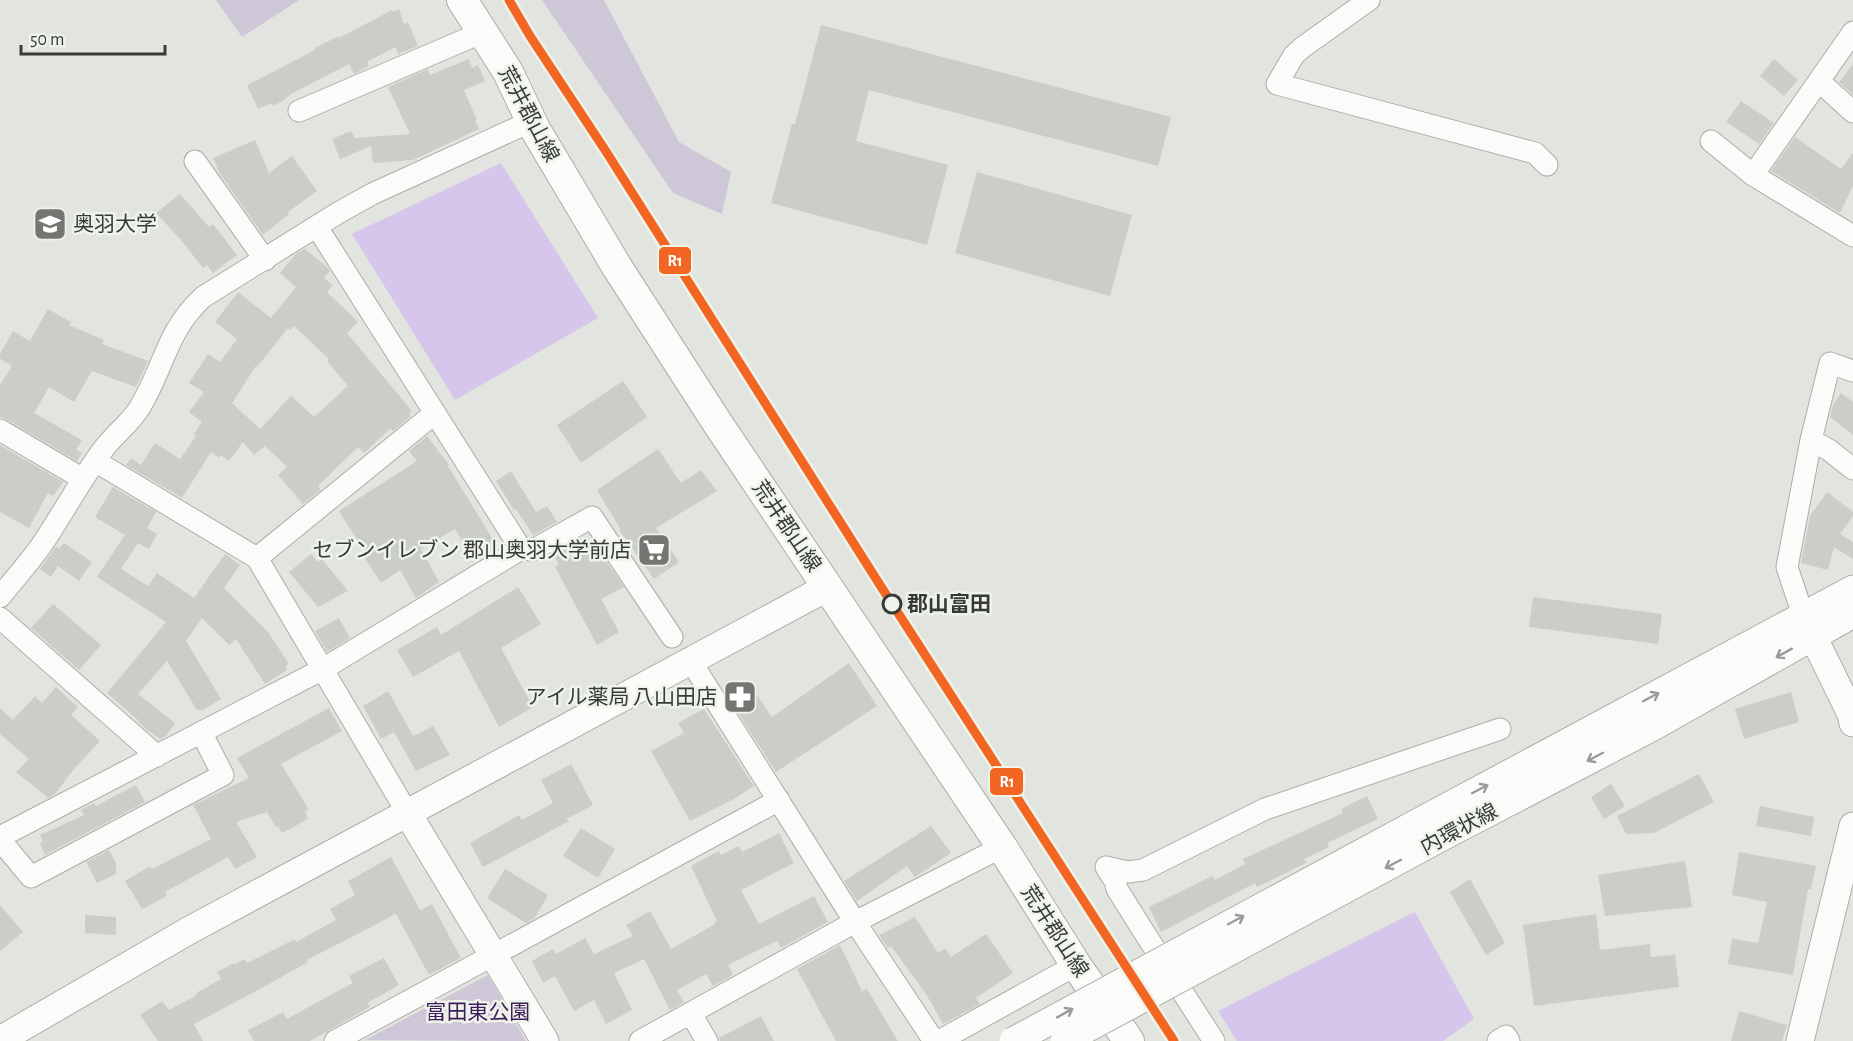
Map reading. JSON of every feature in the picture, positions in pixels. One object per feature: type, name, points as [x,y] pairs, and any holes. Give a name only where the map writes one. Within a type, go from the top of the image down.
[{"type":"main road","name":"荒井郡山線","points":[[462,0],[508,72],[535,129],[623,277],[718,424],[1002,847],[1076,965],[1129,1041]]},
{"type":"street","points":[[1369,0],[1294,55],[1277,84],[1535,153],[1547,165]]},
{"type":"street","points":[[299,111],[483,32]]},
{"type":"street","points":[[1753,175],[1853,32]]},
{"type":"street","points":[[1818,81],[1853,112]]},
{"type":"street","points":[[0,597],[7,573],[44,541],[103,449],[131,420],[141,405],[170,339],[190,310],[214,290],[372,194],[532,121]]},
{"type":"street","points":[[1711,141],[1753,175],[1853,236]]},
{"type":"street","points":[[195,161],[265,260]]},
{"type":"street","points":[[317,226],[521,549]]},
{"type":"street","points":[[1853,371],[1830,363],[1811,440],[1787,567],[1808,626],[1851,714],[1853,723]]},
{"type":"street","points":[[256,558],[435,413]]},
{"type":"street","points":[[0,430],[89,470],[256,558],[545,1041]]},
{"type":"street","points":[[1811,440],[1853,469]]},
{"type":"street","points":[[202,734],[223,776],[31,877],[0,839],[323,669],[521,549],[533,550],[592,517],[672,637]]},
{"type":"street","points":[[0,1040],[188,931],[828,587]]},
{"type":"street","name":"内環状線","points":[[1064,1041],[1436,826],[1808,626],[1853,589]]},
{"type":"street","name":"内環状線","points":[[1808,626],[1853,614]]},
{"type":"street","points":[[0,618],[157,756]]},
{"type":"street","points":[[690,660],[855,922],[934,1041]]},
{"type":"street","points":[[1214,1041],[1117,889],[1106,867],[1128,872],[1143,870],[1265,809],[1500,729]]},
{"type":"street","points":[[335,1041],[779,800]]},
{"type":"street","points":[[1013,1041],[1436,826]]},
{"type":"street","points":[[1800,1041],[1846,885],[1853,826]]},
{"type":"street","points":[[640,1041],[855,922],[1002,847]]},
{"type":"street","points":[[939,1041],[1076,965]]},
{"type":"street","points":[[691,1014],[707,1041]]},
{"type":"street","points":[[1498,1041],[1506,1036],[1509,1041]]},
{"type":"green space","points":[[216,0],[299,0],[242,37]]},
{"type":"green space","points":[[542,0],[604,0],[679,142],[731,172],[722,214],[673,193]]},
{"type":"green space","name":"富田東公園","points":[[488,975],[526,1041],[365,1040]]},
{"type":"shaded area","points":[[501,163],[598,318],[455,400],[352,234]]},
{"type":"shaded area","points":[[1415,912],[1474,1019],[1443,1041],[1237,1041],[1218,1011]]},
{"type":"building","points":[[399,9],[404,24],[408,22],[418,46],[398,54],[395,47],[367,62],[369,66],[354,74],[349,64],[273,106],[272,103],[258,109],[247,85],[339,36],[339,38],[392,10],[393,12]]},
{"type":"building","points":[[821,25],[1171,117],[1158,166],[869,90],[856,141],[948,165],[927,245],[771,203]]},
{"type":"building","points":[[469,59],[472,68],[478,65],[485,81],[464,90],[479,129],[413,160],[373,163],[371,146],[340,159],[332,139],[351,131],[355,138],[410,134],[388,87],[428,69],[430,75]]},
{"type":"building","points":[[1774,59],[1798,80],[1784,96],[1760,76]]},
{"type":"building","points":[[1853,64],[1853,95],[1839,82]]},
{"type":"building","points":[[1741,101],[1774,123],[1759,144],[1726,122]]},
{"type":"building","points":[[1795,137],[1841,169],[1853,153],[1853,186],[1840,213],[1771,171]]},
{"type":"building","points":[[255,140],[269,173],[292,156],[317,191],[288,212],[289,214],[263,235],[220,174],[213,158]]},
{"type":"building","points":[[977,172],[1132,215],[1110,296],[955,253]]},
{"type":"building","points":[[180,194],[209,227],[213,224],[237,255],[213,273],[207,265],[203,268],[156,213]]},
{"type":"building","points":[[305,249],[328,268],[330,271],[324,278],[333,285],[327,292],[358,322],[347,333],[412,411],[409,414],[411,416],[393,431],[391,428],[364,453],[358,447],[318,486],[321,490],[303,504],[278,475],[287,467],[265,446],[254,455],[243,442],[229,461],[211,452],[182,498],[126,465],[131,458],[141,465],[155,443],[180,459],[196,436],[194,434],[202,422],[189,412],[204,392],[189,383],[208,354],[220,362],[237,339],[215,322],[238,292],[271,318],[296,287],[280,273],[296,254]],"holes":[[[294,326],[329,359],[327,361],[348,386],[314,417],[291,396],[260,429],[232,403],[256,366],[288,328],[291,330]]]},
{"type":"building","points":[[48,309],[71,322],[69,325],[104,340],[102,344],[148,361],[136,387],[92,371],[74,402],[49,387],[34,413],[82,440],[76,450],[82,453],[77,461],[0,417],[0,385],[12,366],[0,359],[0,354],[13,331],[30,341]]},
{"type":"building","points":[[623,381],[647,417],[581,463],[557,425]]},
{"type":"building","points":[[1841,393],[1853,402],[1853,435],[1830,417],[1833,405]]},
{"type":"building","points":[[427,436],[449,465],[497,546],[474,560],[455,529],[421,549],[439,582],[416,598],[400,570],[381,583],[339,511],[417,461],[409,451]]},
{"type":"building","points":[[0,445],[63,482],[53,496],[48,493],[29,528],[0,512]]},
{"type":"building","points":[[658,449],[681,483],[701,470],[717,491],[656,528],[679,562],[654,579],[620,531],[597,490]]},
{"type":"building","points":[[511,471],[536,512],[547,506],[557,522],[533,535],[496,481]]},
{"type":"building","points":[[113,487],[156,512],[147,528],[157,534],[149,549],[138,543],[121,569],[148,586],[157,573],[194,598],[225,554],[240,565],[224,588],[268,632],[289,664],[285,666],[287,670],[265,684],[236,639],[229,645],[202,618],[186,641],[221,699],[203,710],[197,710],[167,661],[138,694],[175,723],[166,736],[160,739],[107,693],[166,622],[97,577],[125,535],[95,517]]},
{"type":"building","points":[[1827,492],[1853,512],[1853,516],[1840,534],[1853,542],[1853,559],[1834,547],[1828,570],[1801,563],[1810,516]]},
{"type":"building","points":[[592,541],[624,587],[601,599],[619,632],[597,645],[555,567],[559,564],[553,554],[570,544],[577,550]]},
{"type":"building","points":[[64,543],[92,562],[79,581],[58,566],[51,577],[40,569],[56,547],[59,549]]},
{"type":"building","points":[[311,554],[318,562],[322,559],[348,591],[318,607],[289,572]]},
{"type":"building","points":[[518,587],[541,624],[501,648],[533,707],[499,727],[459,651],[413,677],[397,650],[437,627],[441,635]]},
{"type":"building","points":[[1533,597],[1662,614],[1658,644],[1529,627]]},
{"type":"building","points":[[53,604],[101,645],[79,670],[31,628]]},
{"type":"building","points":[[339,618],[350,638],[327,652],[315,631]]},
{"type":"building","points":[[849,663],[877,706],[776,772],[727,695],[747,680],[772,717]]},
{"type":"building","points":[[56,687],[78,707],[71,715],[100,741],[55,794],[48,798],[16,772],[29,759],[0,734],[0,708],[13,720],[35,696],[42,703]]},
{"type":"building","points":[[388,691],[413,736],[433,726],[450,755],[416,771],[394,732],[381,739],[363,706]]},
{"type":"building","points":[[1791,692],[1799,722],[1744,739],[1735,709]]},
{"type":"building","points":[[329,708],[342,731],[281,764],[309,810],[305,811],[308,819],[282,833],[267,812],[236,822],[257,857],[235,869],[228,857],[165,892],[167,896],[142,909],[125,881],[150,866],[152,869],[211,839],[193,805],[249,778],[237,758]]},
{"type":"building","points":[[704,709],[754,786],[734,799],[690,821],[651,751],[684,733],[678,723]]},
{"type":"building","points":[[571,764],[593,805],[566,819],[569,821],[483,867],[470,843],[519,815],[522,820],[553,803],[541,780]]},
{"type":"building","points":[[1699,774],[1714,802],[1654,833],[1626,834],[1617,816]]},
{"type":"building","points":[[1611,784],[1625,806],[1604,819],[1591,797]]},
{"type":"building","points":[[136,785],[145,802],[45,855],[40,843],[43,842],[40,835],[84,815],[81,810],[94,803],[96,806]]},
{"type":"building","points":[[1367,796],[1378,819],[1327,843],[1329,847],[1304,859],[1306,863],[1257,887],[1255,883],[1161,932],[1149,907],[1212,876],[1215,880],[1245,864],[1243,859],[1343,813],[1341,809]]},
{"type":"building","points":[[1760,806],[1814,817],[1811,836],[1756,826]]},
{"type":"building","points":[[931,826],[951,853],[915,877],[907,866],[857,901],[844,881]]},
{"type":"building","points":[[581,828],[615,849],[598,878],[563,856]]},
{"type":"building","points":[[779,833],[794,863],[741,890],[759,924],[814,896],[828,922],[781,948],[777,941],[728,965],[733,975],[713,986],[706,974],[677,990],[684,1002],[670,1010],[644,959],[614,973],[632,1010],[606,1024],[594,1000],[574,1011],[555,976],[543,983],[532,961],[553,949],[556,954],[585,938],[594,954],[633,936],[626,925],[650,911],[671,949],[715,924],[714,922],[717,921],[691,866],[719,851],[721,855],[739,846],[742,852]]},
{"type":"building","points":[[109,850],[116,863],[116,874],[97,883],[86,862]]},
{"type":"building","points":[[1739,852],[1816,866],[1811,889],[1808,889],[1793,975],[1728,964],[1732,939],[1758,943],[1767,902],[1732,895]]},
{"type":"building","points":[[391,857],[420,910],[432,904],[461,958],[429,975],[396,914],[307,960],[308,962],[194,1024],[203,1041],[158,1041],[140,1015],[162,1001],[169,1010],[221,979],[217,972],[245,959],[247,963],[295,939],[296,942],[336,920],[330,909],[355,895],[348,881]]},
{"type":"building","points":[[1685,861],[1692,907],[1605,916],[1598,875]]},
{"type":"building","points":[[505,869],[548,895],[534,919],[526,923],[487,898]]},
{"type":"building","points":[[1470,879],[1505,943],[1486,955],[1450,892]]},
{"type":"building","points":[[0,905],[23,932],[0,951]]},
{"type":"building","points":[[1596,914],[1600,950],[1650,944],[1651,957],[1675,955],[1679,987],[1534,1006],[1523,925]]},
{"type":"building","points":[[85,915],[116,917],[116,935],[85,933]]},
{"type":"building","points":[[915,917],[938,953],[945,948],[951,957],[986,934],[1013,973],[976,998],[980,1004],[943,1024],[926,994],[891,946],[888,948],[879,935]]},
{"type":"building","points":[[840,945],[862,991],[867,989],[898,1041],[836,1041],[797,969]]},
{"type":"building","points":[[384,958],[399,985],[367,1003],[370,1007],[310,1041],[254,1041],[248,1030],[283,1012],[287,1019],[353,983],[349,976]]},
{"type":"building","points":[[1739,1011],[1787,1025],[1782,1041],[1731,1041]]},
{"type":"building","points":[[761,1016],[774,1041],[720,1041],[719,1038]]},
{"type":"transit line","name":"R1","points":[[509,0],[880,585],[1174,1041]]},
{"type":"place","name":"奥羽大学","points":[[50,224]]},
{"type":"place","name":"セブンイレブン 郡山奥羽大学前店","points":[[654,550]]},
{"type":"place","name":"郡山富田","points":[[892,604]]},
{"type":"place","name":"アイル薬局 八山田店","points":[[740,697]]}]
